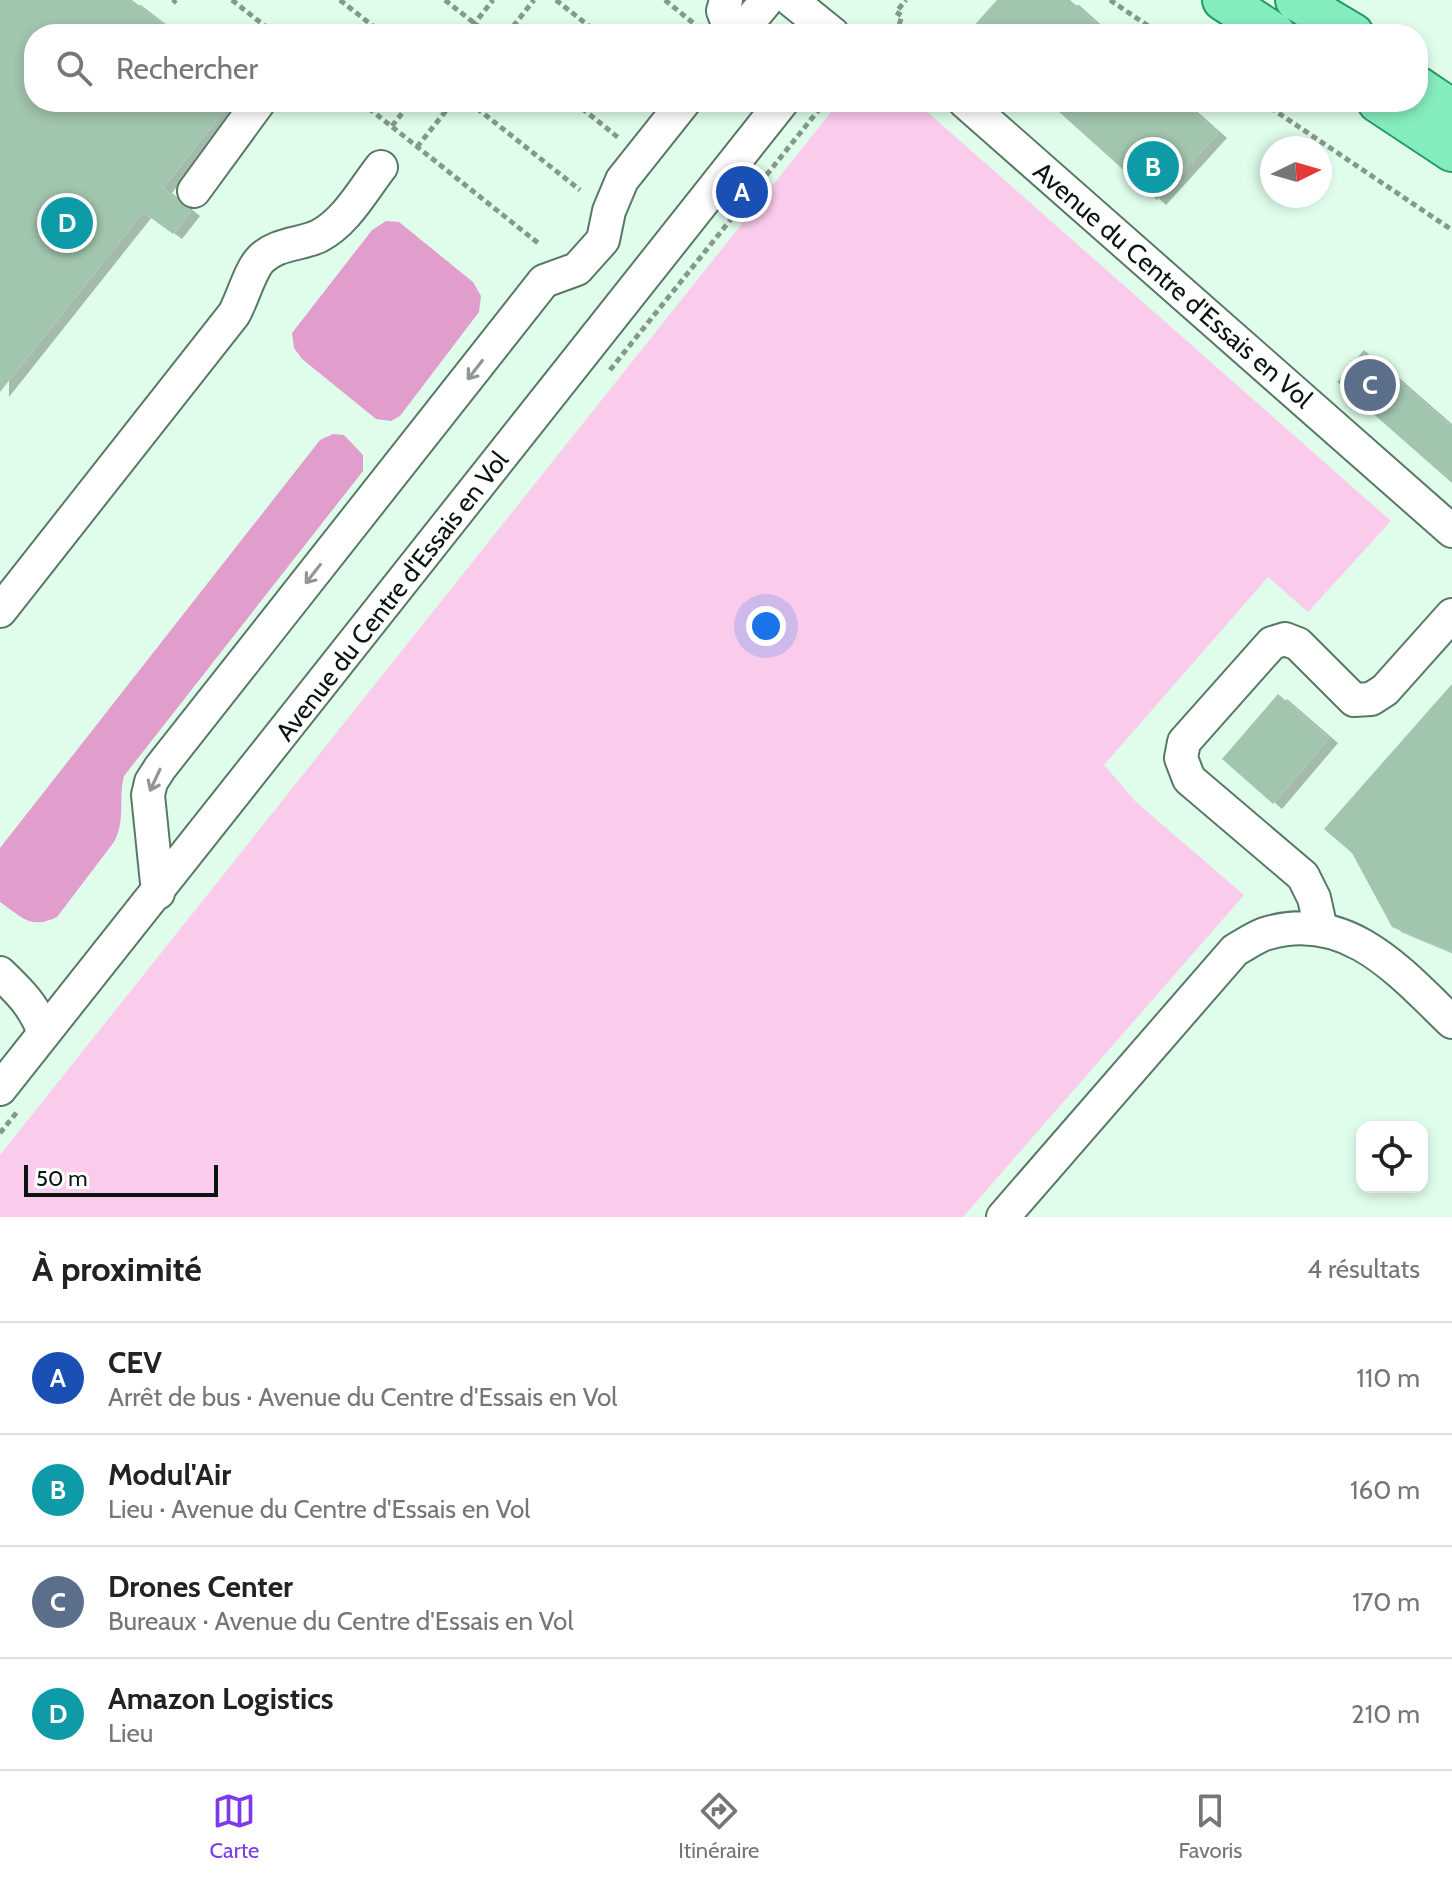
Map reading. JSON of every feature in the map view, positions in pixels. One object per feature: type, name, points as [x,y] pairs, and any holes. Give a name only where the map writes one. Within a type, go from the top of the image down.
[{"type":"main road","points":[[1223,0],[1260,24]]},
{"type":"main road","points":[[1288,0],[1324,24]]},
{"type":"main road","points":[[1296,0],[1336,24]]},
{"type":"main road","points":[[1428,79],[1452,94]]},
{"type":"main road","points":[[1428,94],[1452,110]]},
{"type":"main road","points":[[1393,112],[1452,151]]},
{"type":"street","points":[[719,24],[726,0]]},
{"type":"street","points":[[747,24],[767,0]]},
{"type":"street","points":[[791,0],[821,24]]},
{"type":"street","points":[[194,191],[252,112]]},
{"type":"street","points":[[158,893],[148,795],[151,782],[160,768],[544,281],[577,269],[603,240],[609,211],[622,180],[676,112]]},
{"type":"street","name":"Avenue du Centre d'Essais en Vol","points":[[0,1089],[774,112]]},
{"type":"street","name":"Avenue du Centre d'Essais en Vol","points":[[976,112],[1452,531]]},
{"type":"street","points":[[0,611],[234,314],[259,261],[269,252],[321,235],[339,222],[381,167]]},
{"type":"street","points":[[1321,929],[1314,898],[1303,876],[1189,779],[1181,758],[1184,742],[1272,643],[1285,639],[1298,644],[1354,700],[1371,699],[1385,690],[1452,615]]},
{"type":"street","points":[[1003,1217],[1235,950],[1265,933],[1305,927],[1336,932],[1385,958],[1452,1022]]},
{"type":"street","points":[[0,973],[23,994],[38,1016],[44,1033]]},
{"type":"path","points":[[232,0],[262,24]]},
{"type":"path","points":[[340,0],[370,24]]},
{"type":"path","points":[[445,0],[474,23],[493,0]]},
{"type":"path","points":[[515,24],[534,0]]},
{"type":"path","points":[[556,0],[586,24]]},
{"type":"path","points":[[665,0],[704,24]]},
{"type":"path","points":[[899,24],[902,16],[896,12],[906,0]]},
{"type":"path","points":[[1110,0],[1145,24]]},
{"type":"path","points":[[374,112],[538,243]]},
{"type":"path","points":[[391,126],[403,112]]},
{"type":"path","points":[[417,147],[445,112]]},
{"type":"path","points":[[482,112],[580,190]]},
{"type":"path","points":[[586,112],[620,139]]},
{"type":"path","points":[[1277,112],[1452,230]]},
{"type":"shaded area","points":[[831,112],[927,112],[1391,521],[1308,612],[1268,577],[1104,765],[1136,802],[1244,895],[963,1217],[0,1217],[0,1155]]},
{"type":"shaded area","points":[[386,221],[399,222],[473,282],[481,296],[479,312],[400,416],[391,421],[376,419],[302,359],[294,348],[292,333],[372,230]]},
{"type":"shaded area","points":[[333,434],[344,435],[363,455],[363,471],[124,776],[118,834],[57,917],[33,922],[21,917],[0,902],[0,848],[320,440]]},
{"type":"building","points":[[0,0],[132,0],[163,24],[24,24],[24,112],[223,112],[163,188],[191,211],[173,234],[143,212],[0,392]]},
{"type":"building","points":[[997,0],[1070,0],[1097,24],[975,24]]},
{"type":"building","points":[[1059,112],[1194,112],[1218,133],[1157,200]]},
{"type":"building","points":[[1364,350],[1452,427],[1452,483],[1337,382]]},
{"type":"building","points":[[1452,684],[1452,952],[1392,927],[1352,853],[1324,829]]},
{"type":"building","points":[[1278,694],[1329,738],[1273,804],[1222,759]]},
{"type":"place","name":"Modul'Air","points":[[1153,167]]},
{"type":"place","name":"CEV","points":[[742,192]]},
{"type":"place","name":"Amazon Logistics","points":[[67,223]]},
{"type":"place","name":"Drones Center","points":[[1370,385]]}]
